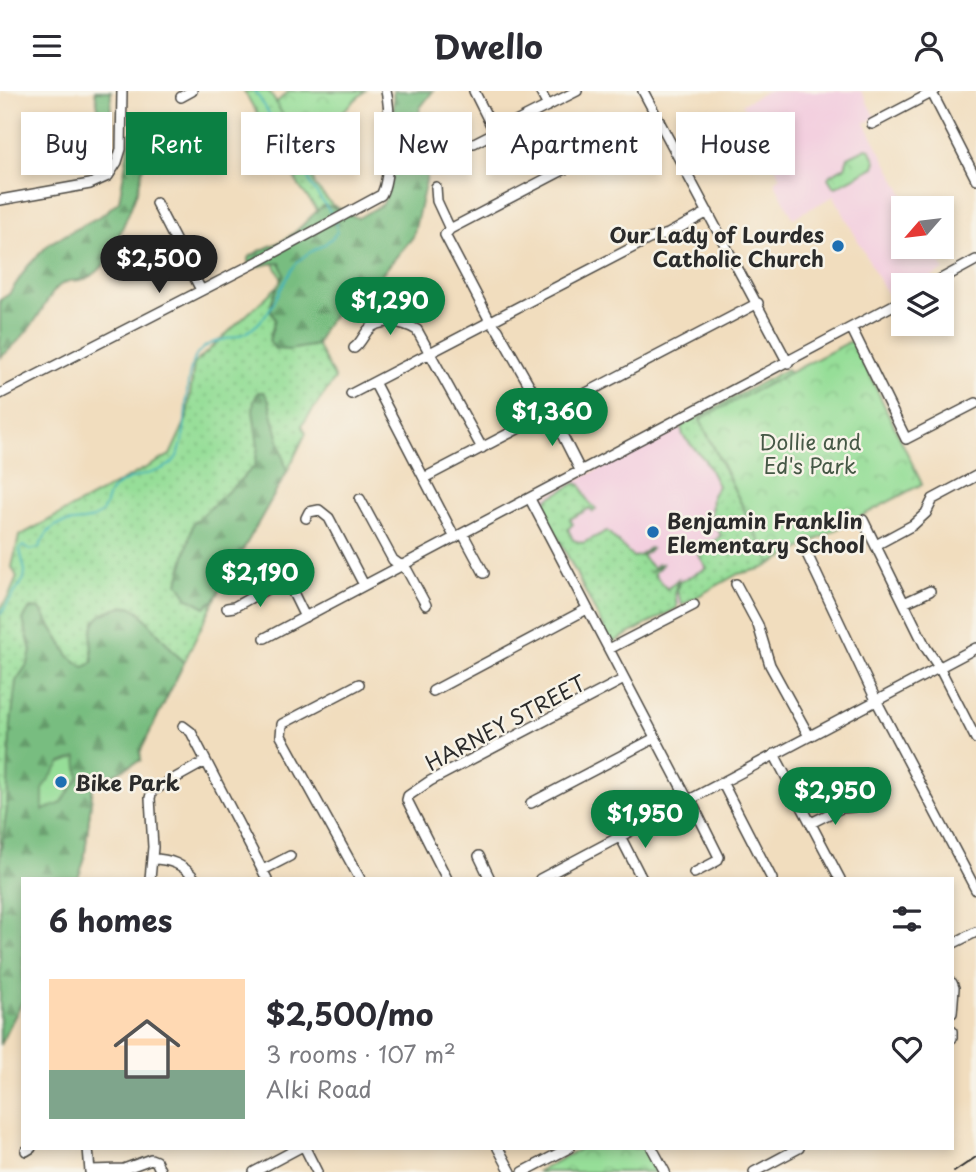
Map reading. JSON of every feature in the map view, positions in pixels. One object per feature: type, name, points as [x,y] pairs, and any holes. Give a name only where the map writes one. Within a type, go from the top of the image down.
[{"type":"street","points":[[0,200],[90,184],[108,176],[121,149],[122,91]]},
{"type":"street","points":[[181,97],[192,91]]},
{"type":"street","points":[[0,394],[380,195],[387,183],[389,110],[386,91]]},
{"type":"street","points":[[474,91],[486,115]]},
{"type":"street","points":[[540,91],[548,106]]},
{"type":"street","points":[[536,112],[577,91]]},
{"type":"street","points":[[643,91],[655,112]]},
{"type":"street","points":[[872,124],[932,92],[976,179]]},
{"type":"street","points":[[662,126],[788,363]]},
{"type":"street","points":[[474,143],[486,137]]},
{"type":"street","points":[[554,175],[450,229],[445,236],[490,321],[548,412],[581,472]]},
{"type":"street","points":[[436,187],[437,201],[450,229]]},
{"type":"street","points":[[156,203],[201,290]]},
{"type":"street","points":[[351,394],[649,239],[667,235],[708,212]]},
{"type":"street","points":[[952,273],[976,260]]},
{"type":"street","points":[[424,478],[758,303]]},
{"type":"street","points":[[265,638],[891,307]]},
{"type":"street","points":[[354,348],[369,329],[384,322],[406,325],[417,330],[482,448]]},
{"type":"street","points":[[852,329],[906,439],[976,403]]},
{"type":"street","points":[[374,382],[424,478],[484,573]]},
{"type":"street","points":[[876,545],[913,525],[926,513],[933,499],[976,476]]},
{"type":"street","points":[[360,499],[393,560],[407,570],[426,605]]},
{"type":"street","points":[[530,499],[719,857],[718,861],[694,873]]},
{"type":"street","points":[[306,518],[309,512],[314,510],[323,512],[329,518],[364,586]]},
{"type":"street","points":[[863,520],[926,647],[976,739]]},
{"type":"street","points":[[807,554],[876,700],[976,890]]},
{"type":"street","points":[[280,566],[305,617]]},
{"type":"street","points":[[228,608],[285,579]]},
{"type":"street","points":[[736,584],[758,625],[770,665],[809,736]]},
{"type":"street","points":[[904,603],[930,591]]},
{"type":"street","points":[[608,649],[694,605]]},
{"type":"street","points":[[433,691],[587,609]]},
{"type":"street","points":[[551,876],[620,836],[976,648]]},
{"type":"street","name":"HARNEY STREET","points":[[446,877],[407,800],[408,796],[624,679]]},
{"type":"street","points":[[359,684],[282,723],[281,736],[359,877]]},
{"type":"street","points":[[183,726],[191,732],[265,874],[290,856]]},
{"type":"street","points":[[531,803],[655,738]]},
{"type":"street","points":[[774,754],[839,877]]},
{"type":"street","points":[[150,877],[152,791],[206,761]]},
{"type":"street","points":[[722,782],[771,877]]},
{"type":"street","points":[[811,823],[841,808],[853,807]]},
{"type":"street","points":[[620,836],[641,877]]},
{"type":"street","points":[[479,856],[489,877]]},
{"type":"street","points":[[152,859],[166,859],[178,864],[193,877]]},
{"type":"street","points":[[954,943],[976,932]]},
{"type":"street","points":[[88,1150],[90,1171],[124,1169],[151,1159],[156,1161],[161,1172]]},
{"type":"street","points":[[254,1172],[298,1150]]},
{"type":"street","points":[[303,1150],[317,1172]]},
{"type":"street","points":[[499,1150],[511,1172]]},
{"type":"street","points":[[526,1172],[565,1150]]},
{"type":"street","points":[[653,1150],[665,1172]]},
{"type":"street","points":[[754,1172],[795,1150]]},
{"type":"shaded area","points":[[767,91],[861,91],[875,117],[865,123],[905,196],[891,196],[891,259],[938,259],[944,270],[939,273],[891,273],[890,300],[834,196],[793,218],[774,181],[781,177],[780,175],[795,175],[795,112],[746,112],[742,104]]},
{"type":"shaded area","name":"Benjamin Franklin Elementary School","points":[[700,419],[767,558],[613,641],[609,640],[538,502],[541,498]]},
{"type":"green space","points":[[95,91],[111,91],[111,112],[99,112]]},
{"type":"green space","points":[[244,91],[269,91],[281,112],[256,112]]},
{"type":"green space","points":[[289,91],[365,91],[342,112],[281,112],[276,103]]},
{"type":"green space","points":[[393,91],[433,91],[419,112],[394,112]]},
{"type":"green space","points":[[866,148],[870,149],[876,161],[874,167],[836,187],[833,186],[828,178],[830,175],[845,167],[848,157]]},
{"type":"green space","points":[[126,161],[126,175],[141,175],[129,213],[109,258],[89,277],[59,286],[26,332],[0,358],[0,300],[9,294],[28,266],[50,243],[102,215],[119,201]]},
{"type":"green space","points":[[293,175],[312,175],[315,186],[332,205],[346,211],[293,299],[335,379],[302,425],[306,433],[215,599],[140,752],[141,760],[93,785],[84,861],[78,877],[21,877],[21,1004],[0,1045],[0,609],[17,577],[12,567],[19,536],[170,455],[187,418],[194,364],[283,281],[271,257],[329,225]]},
{"type":"green space","points":[[393,175],[427,175],[413,237],[381,275],[343,303],[323,329],[317,345],[289,350],[275,349],[269,341],[275,319],[271,303],[284,274],[280,263],[256,267],[248,263],[248,258],[290,236],[323,206],[333,207],[358,218],[383,204]]},
{"type":"green space","name":"Dollie and Ed's Park","points":[[853,340],[922,484],[771,564],[700,419]]},
{"type":"green space","points":[[787,369],[790,373],[700,420],[771,564],[738,574],[682,605],[677,591],[679,582],[707,568],[698,554],[721,535],[711,521],[712,495],[718,486],[705,460],[683,436],[681,426]]},
{"type":"green space","points":[[258,392],[264,392],[269,401],[287,472],[215,599],[205,607],[188,598],[178,583],[193,524],[255,466],[258,446],[253,411]]},
{"type":"green space","points":[[576,483],[581,485],[588,501],[596,509],[593,512],[590,508],[570,519],[573,524],[568,529],[573,540],[583,543],[607,531],[633,557],[651,549],[642,556],[653,568],[658,563],[660,565],[649,573],[663,563],[654,574],[667,589],[678,579],[675,591],[677,608],[612,643],[606,639],[606,633],[542,505]]},
{"type":"green space","points":[[130,606],[139,611],[184,663],[140,752],[141,760],[93,785],[84,861],[78,877],[21,877],[21,1004],[0,1045],[0,857],[7,808],[10,733],[16,681],[28,663],[31,651],[23,620],[30,608],[40,609],[70,657],[84,667],[93,662],[91,639],[95,623],[107,612]]},
{"type":"green space","name":"Bike Park","points":[[77,757],[79,778],[60,804],[43,810],[43,787],[61,763]]},
{"type":"green space","points":[[577,1150],[646,1150],[658,1172],[537,1172]]},
{"type":"waterway","points":[[255,91],[312,187],[334,217]]},
{"type":"waterway","points":[[0,615],[24,579],[20,550],[23,546],[30,550],[39,548],[45,536],[59,524],[82,521],[99,515],[114,488],[126,480],[168,466],[176,458],[184,432],[188,383],[196,356],[206,346],[240,335],[256,326],[300,259],[327,243],[337,232],[336,222]]},
{"type":"railway","points":[[954,1172],[976,1157]]},
{"type":"place","name":"Our Lady of Lourdes Catholic Church","points":[[838,246]]},
{"type":"place","name":"Benjamin Franklin Elementary School","points":[[653,532]]},
{"type":"place","name":"Bike Park","points":[[61,782]]}]
